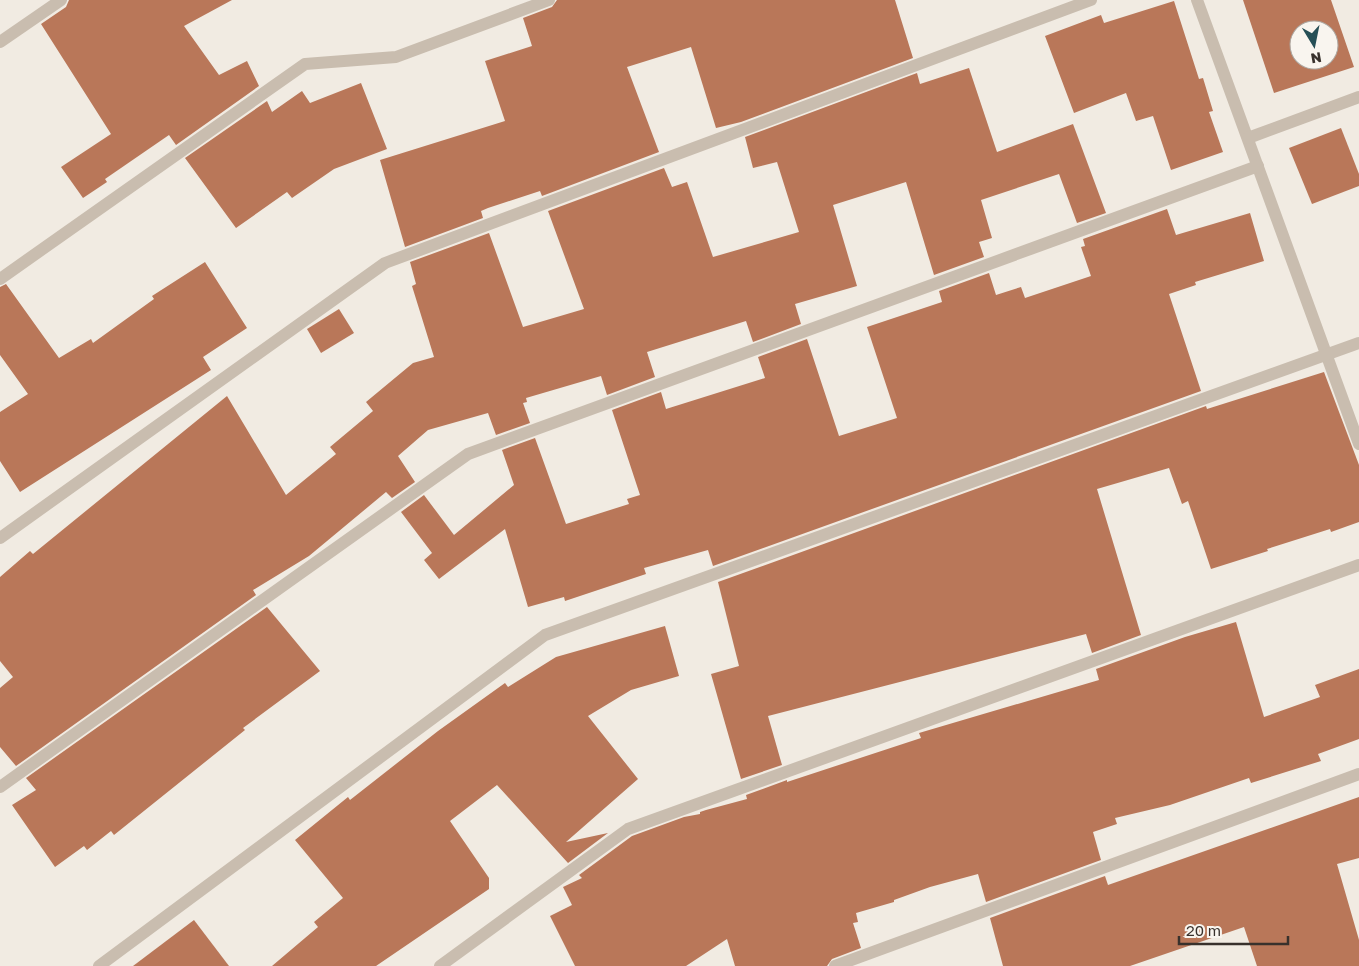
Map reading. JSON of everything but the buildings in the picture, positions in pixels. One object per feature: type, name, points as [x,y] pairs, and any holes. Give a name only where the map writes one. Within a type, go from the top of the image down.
[{"type":"street","points":[[0,42],[61,0]]},
{"type":"street","points":[[0,279],[305,64],[396,57],[549,0]]},
{"type":"street","points":[[0,538],[385,263],[1091,0]]},
{"type":"street","points":[[1197,0],[1359,444]]},
{"type":"street","points":[[1248,138],[1359,98]]},
{"type":"street","points":[[0,787],[468,454],[1258,166]]},
{"type":"street","points":[[99,966],[545,635],[1359,343]]},
{"type":"street","points":[[440,966],[628,829],[1359,565]]},
{"type":"street","points":[[835,966],[1359,774]]}]
